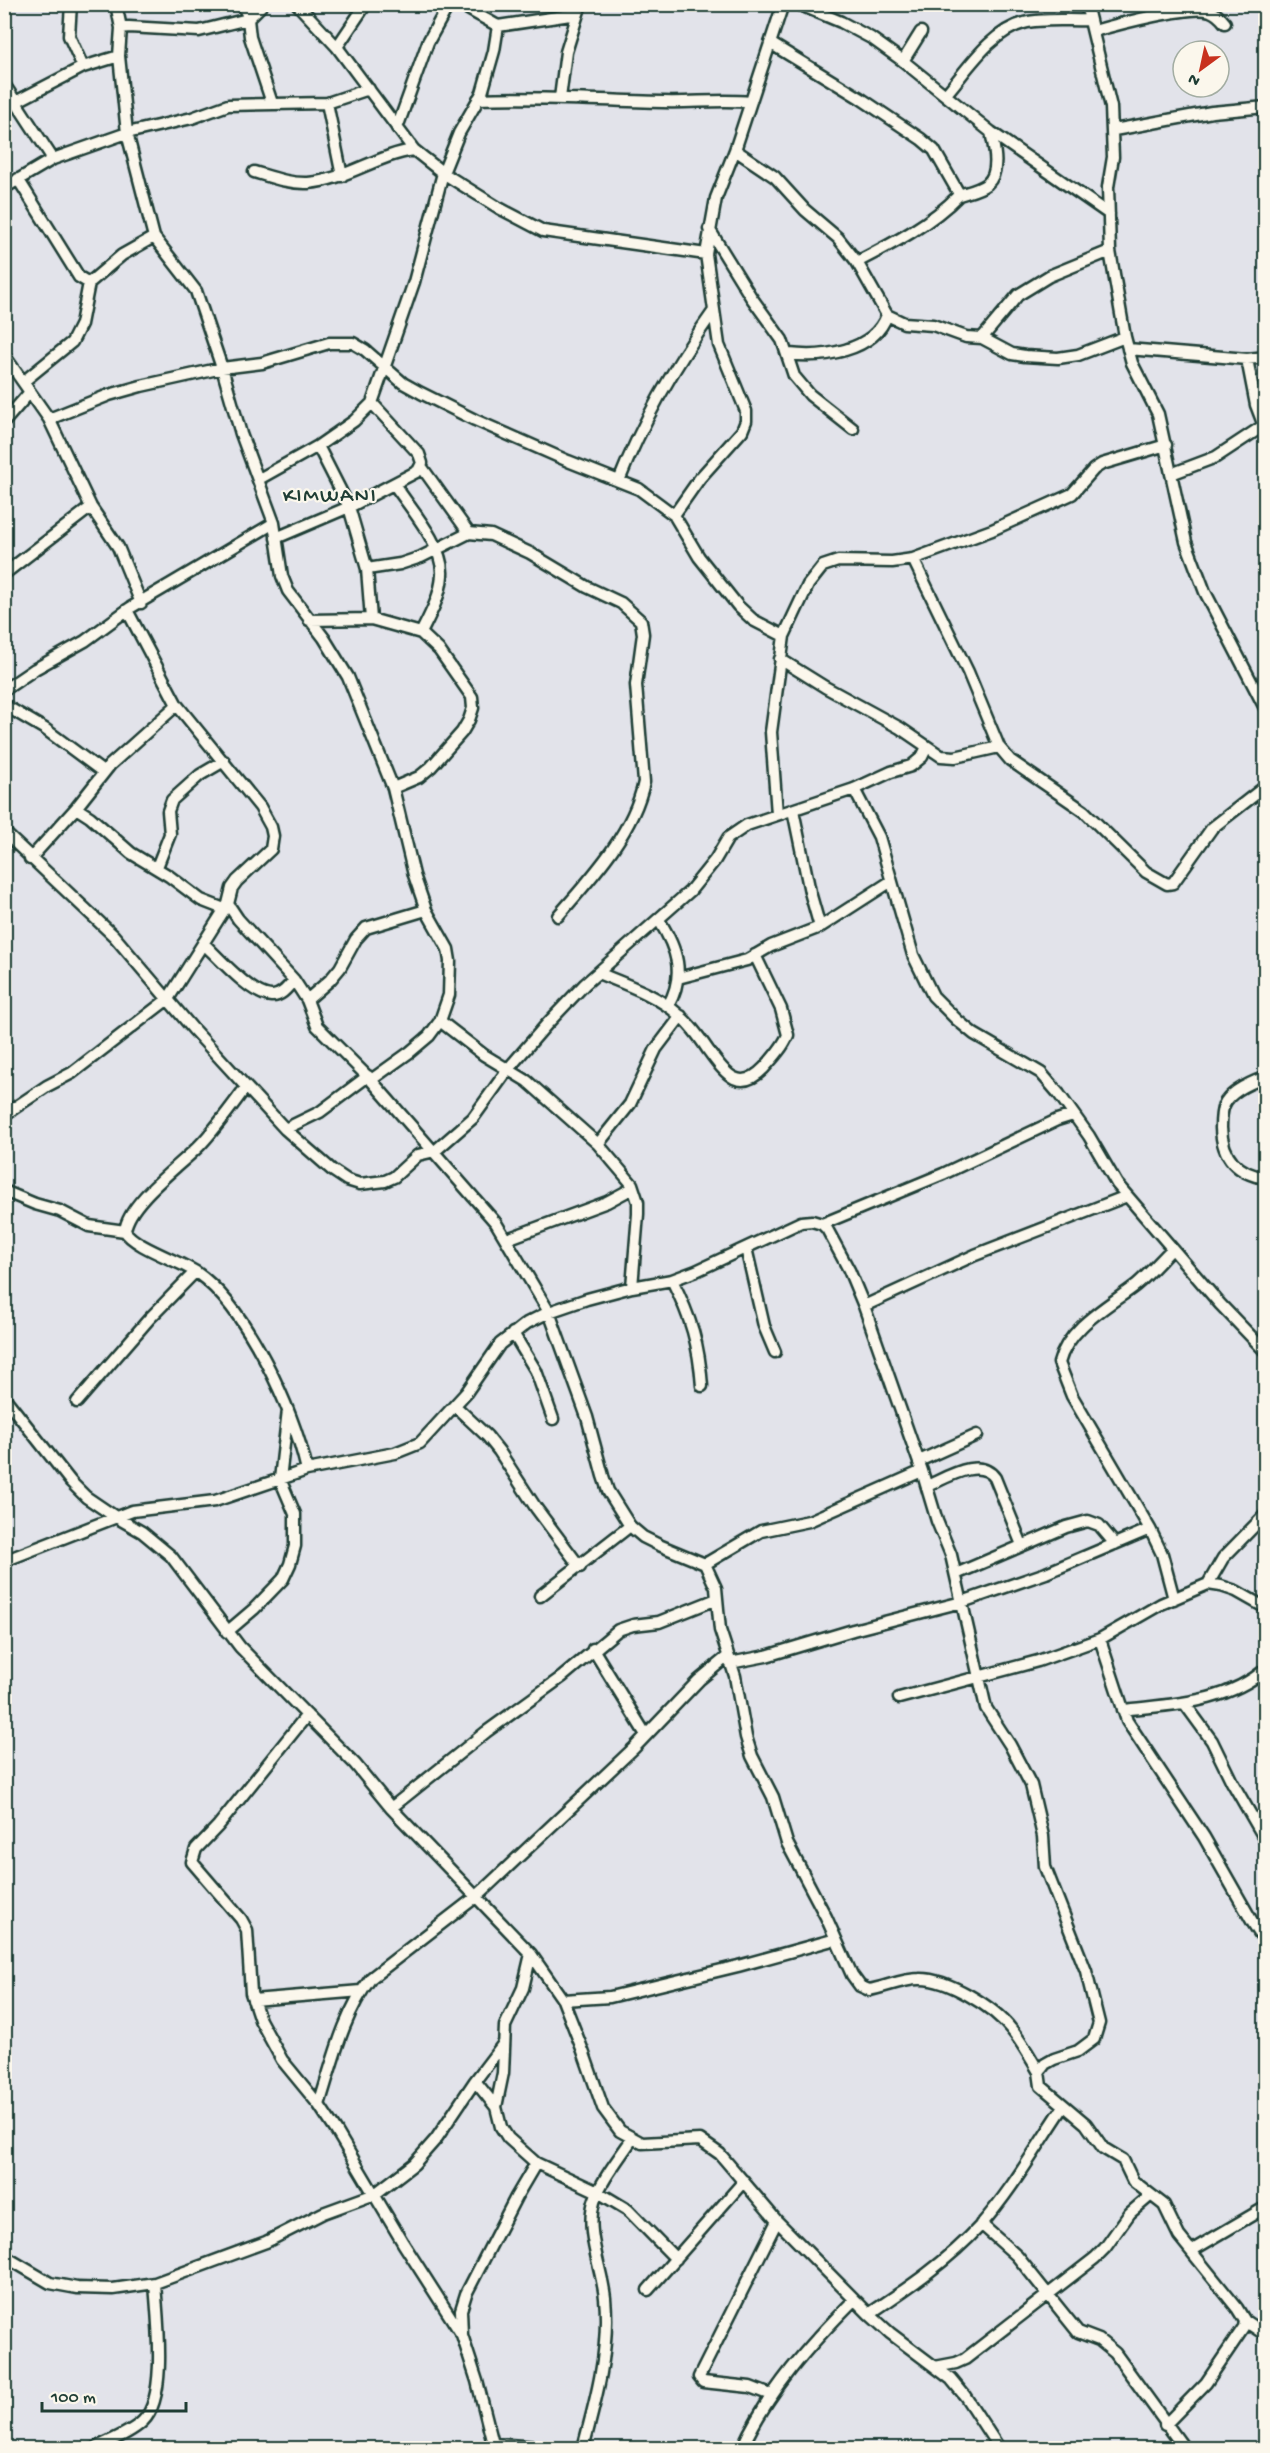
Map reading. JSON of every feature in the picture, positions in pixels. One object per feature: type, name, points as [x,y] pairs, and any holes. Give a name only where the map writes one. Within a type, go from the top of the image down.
[{"type":"street","points":[[71,4],[69,36],[82,67]]},
{"type":"street","points":[[116,4],[121,28],[119,56],[127,133],[154,237],[196,291],[241,434],[274,523],[282,576],[288,591],[324,638],[348,677],[393,788],[414,875],[426,910],[448,949],[450,961],[449,995],[440,1021],[429,1036],[410,1052],[320,1112],[285,1129]]},
{"type":"street","points":[[242,4],[248,19],[250,37],[272,103]]},
{"type":"street","points":[[121,28],[199,31],[248,19],[263,4]]},
{"type":"street","points":[[297,4],[336,47],[414,150],[443,173],[523,223],[543,231],[706,254]]},
{"type":"street","points":[[336,47],[366,4]]},
{"type":"street","points":[[397,128],[428,42],[449,4]]},
{"type":"street","points":[[459,4],[498,26],[579,9],[566,52],[560,98]]},
{"type":"street","points":[[674,515],[700,478],[742,431],[746,421],[743,404],[719,345],[706,254],[716,198],[735,150],[783,4]]},
{"type":"street","points":[[798,4],[841,22],[871,38],[946,94],[991,132],[1109,214]]},
{"type":"street","points":[[1086,4],[1111,107],[1114,130],[1113,157],[1108,187],[1110,251],[1125,338],[1132,363],[1158,414],[1186,542],[1205,592],[1264,705]]},
{"type":"street","points":[[946,94],[999,36],[1024,22],[1092,26],[1198,9],[1209,10],[1225,22]]},
{"type":"street","points":[[259,479],[318,446],[354,421],[372,403],[414,282],[443,173],[459,133],[478,99],[494,51],[498,26]]},
{"type":"street","points":[[903,61],[921,32]]},
{"type":"street","points":[[770,43],[860,98],[921,139],[934,150],[959,195]]},
{"type":"street","points":[[4,108],[82,67],[119,56]]},
{"type":"street","points":[[4,84],[53,159]]},
{"type":"street","points":[[4,188],[53,159],[127,133],[192,118],[228,105],[327,103],[369,89]]},
{"type":"street","points":[[478,99],[560,98],[750,102]]},
{"type":"street","points":[[327,103],[342,176]]},
{"type":"street","points":[[1114,130],[1212,112],[1266,107]]},
{"type":"street","points":[[857,262],[911,233],[959,195],[983,187],[990,180],[996,161],[991,132]]},
{"type":"street","points":[[254,172],[307,183],[342,176],[386,157],[414,150]]},
{"type":"street","points":[[735,150],[776,177],[805,210],[838,238],[857,262],[887,315],[904,323],[924,323],[966,338],[982,338],[1012,354],[1058,358],[1078,355],[1125,338]]},
{"type":"street","points":[[18,179],[79,277],[90,283]]},
{"type":"street","points":[[709,229],[744,287],[782,340],[789,354],[794,376],[810,395],[853,429]]},
{"type":"street","points":[[23,382],[72,342],[81,324],[90,283],[122,255],[154,237]]},
{"type":"street","points":[[982,338],[1018,295],[1049,276],[1110,251]]},
{"type":"street","points":[[619,481],[633,444],[655,402],[713,312]]},
{"type":"street","points":[[789,354],[810,356],[850,348],[879,330],[887,315]]},
{"type":"street","points":[[49,419],[109,395],[222,368],[262,363],[329,343],[353,343],[365,350],[403,383],[475,420],[639,489],[674,515],[699,557],[724,591],[753,620],[784,636]]},
{"type":"street","points":[[1128,349],[1247,359],[1266,357]]},
{"type":"street","points":[[4,355],[49,419],[91,507],[118,547],[141,603]]},
{"type":"street","points":[[1171,474],[1216,457],[1264,428],[1256,405],[1247,359]]},
{"type":"street","points":[[4,422],[30,392]]},
{"type":"street","points":[[276,538],[349,507],[418,471],[422,459],[419,454],[372,403]]},
{"type":"street","points":[[777,814],[770,747],[784,636],[808,585],[823,566],[838,561],[892,562],[913,559],[992,530],[1072,494],[1094,469],[1102,464],[1166,445]]},
{"type":"street","points":[[318,446],[349,507],[367,569],[371,619]]},
{"type":"street","points":[[421,466],[469,533]]},
{"type":"street","points":[[394,484],[436,548],[441,563],[441,581],[437,598],[421,633]]},
{"type":"street","points":[[4,574],[91,507]]},
{"type":"street","points":[[4,690],[35,669],[86,641],[127,610],[274,523]]},
{"type":"street","points":[[367,569],[400,564],[421,557],[469,533],[491,535],[621,603],[641,621],[643,634],[636,686],[644,782],[642,794],[626,830],[558,916]]},
{"type":"street","points":[[913,559],[968,672],[999,747],[1010,760],[1084,811],[1146,872],[1167,884],[1177,879],[1212,828],[1266,786]]},
{"type":"street","points":[[4,1115],[47,1086],[72,1074],[168,999],[226,907],[232,888],[271,849],[273,836],[261,807],[177,705],[127,610]]},
{"type":"street","points":[[309,620],[371,619],[421,633],[439,650],[472,698],[473,708],[462,732],[419,777],[393,788]]},
{"type":"street","points":[[780,659],[825,687],[900,728],[941,756],[955,757],[999,747]]},
{"type":"street","points":[[4,705],[45,729],[104,772]]},
{"type":"street","points":[[30,859],[76,808],[104,772],[146,730],[177,705]]},
{"type":"street","points":[[4,832],[114,936],[246,1088],[285,1129],[332,1170],[347,1180],[360,1184],[385,1181],[401,1171],[418,1155],[435,1151],[473,1118],[509,1068],[547,1024],[598,973],[690,891],[731,834],[747,825],[854,789],[891,772],[911,766],[922,757],[927,747]]},
{"type":"street","points":[[157,867],[170,834],[168,811],[172,800],[200,775],[224,761]]},
{"type":"street","points":[[854,789],[879,837],[890,882],[913,955],[933,996],[950,1015],[974,1034],[1041,1073],[1073,1115],[1127,1196],[1266,1352]]},
{"type":"street","points":[[76,808],[131,853],[157,867],[201,900],[226,907],[294,980],[307,1000],[314,1023],[369,1078],[408,1125],[435,1151],[483,1205],[507,1239],[549,1312],[584,1408],[603,1476],[609,1491],[630,1526],[643,1537],[705,1564],[716,1588],[720,1630],[752,1756],[773,1797],[794,1859],[860,1986],[869,1990],[920,1979],[934,1980],[954,1987],[975,1999],[1010,2027],[1039,2072],[1041,2086],[1086,2124],[1103,2148],[1123,2160],[1133,2181],[1164,2205],[1179,2236],[1245,2321],[1266,2335]]},
{"type":"street","points":[[793,810],[810,892],[820,927]]},
{"type":"street","points":[[678,978],[740,963],[781,941],[820,927],[890,882]]},
{"type":"street","points":[[307,1000],[335,974],[356,939],[366,928],[426,910]]},
{"type":"street","points":[[659,920],[672,940],[676,952],[678,978],[676,990],[668,1006]]},
{"type":"street","points":[[203,943],[244,981],[262,994],[272,997],[279,994],[294,980]]},
{"type":"street","points":[[598,973],[668,1006],[681,1016],[726,1074],[742,1081],[750,1080],[759,1073],[772,1059],[788,1035],[781,1009],[755,955]]},
{"type":"street","points":[[598,1144],[623,1114],[656,1049],[681,1016]]},
{"type":"street","points":[[440,1021],[484,1055],[509,1068],[542,1093],[598,1144],[633,1188],[638,1214],[632,1287]]},
{"type":"street","points":[[1266,1077],[1246,1086],[1228,1099],[1223,1106],[1221,1124],[1222,1143],[1231,1163],[1245,1172],[1266,1178]]},
{"type":"street","points":[[125,1231],[139,1204],[158,1183],[199,1146],[246,1088]]},
{"type":"street","points":[[822,1224],[943,1174],[1057,1120],[1073,1115]]},
{"type":"street","points":[[507,1239],[607,1202],[633,1188]]},
{"type":"street","points":[[4,1191],[35,1204],[60,1211],[89,1227],[125,1231],[139,1244],[195,1272],[210,1283],[234,1312],[273,1377],[300,1441],[307,1470]]},
{"type":"street","points":[[864,1306],[975,1255],[1127,1196]]},
{"type":"street","points":[[4,1561],[114,1516],[149,1508],[215,1501],[307,1470],[379,1456],[420,1443],[455,1406],[500,1344],[513,1333],[549,1312],[632,1287],[672,1280],[801,1222],[812,1221],[822,1224],[832,1236],[864,1306],[927,1486],[956,1574],[986,1708],[1010,1745],[1031,1785],[1043,1836],[1046,1868],[1080,1950],[1099,2023],[1094,2039],[1087,2046],[1054,2059],[1045,2064],[1039,2072]]},
{"type":"street","points":[[746,1248],[764,1326],[775,1352]]},
{"type":"street","points":[[1172,1249],[1138,1283],[1100,1310],[1079,1331],[1066,1347],[1059,1363],[1072,1396],[1150,1529],[1162,1554],[1174,1599]]},
{"type":"street","points":[[77,1402],[149,1319],[195,1272]]},
{"type":"street","points":[[672,1280],[689,1314],[702,1386]]},
{"type":"street","points":[[513,1333],[536,1371],[554,1419]]},
{"type":"street","points":[[4,1398],[71,1482],[86,1497],[142,1532],[171,1556],[227,1632],[355,1764],[391,1808],[531,1954],[562,2000],[603,2108],[620,2131],[632,2139],[654,2144],[700,2140],[720,2154],[777,2221],[854,2300],[890,2333],[951,2379],[999,2448]]},
{"type":"street","points":[[455,1406],[499,1450],[536,1508],[580,1567]]},
{"type":"street","points":[[227,1632],[254,1609],[283,1579],[290,1564],[295,1545],[296,1514],[280,1479],[288,1409]]},
{"type":"street","points":[[705,1564],[761,1531],[809,1521],[977,1435]]},
{"type":"street","points":[[927,1486],[969,1469],[978,1467],[987,1469],[995,1478],[1022,1545]]},
{"type":"street","points":[[1208,1584],[1222,1558],[1266,1514]]},
{"type":"street","points":[[956,1574],[1066,1527],[1088,1521],[1099,1525],[1115,1544]]},
{"type":"street","points":[[540,1596],[630,1526]]},
{"type":"street","points":[[319,2105],[340,2037],[361,1991],[371,1978],[477,1896],[646,1735],[699,1680],[729,1659],[766,1656],[853,1630],[962,1602],[1047,1573],[1150,1529]]},
{"type":"street","points":[[899,1698],[1038,1660],[1100,1639],[1174,1599],[1208,1584],[1236,1591],[1266,1608]]},
{"type":"street","points":[[391,1808],[486,1732],[562,1677],[618,1630],[633,1625],[659,1622],[717,1599]]},
{"type":"street","points":[[1100,1639],[1123,1710],[1135,1734],[1209,1844],[1260,1934],[1266,1938]]},
{"type":"street","points":[[593,1650],[646,1735]]},
{"type":"street","points":[[1123,1710],[1185,1704],[1208,1699],[1243,1684],[1266,1669]]},
{"type":"street","points":[[1185,1704],[1212,1741],[1232,1782],[1266,1841]]},
{"type":"street","points":[[307,1715],[218,1826],[196,1849],[192,1857],[195,1868],[241,1919],[247,1930],[248,1979],[253,2000],[260,2020],[282,2060],[319,2105],[462,2335],[477,2381],[493,2444],[554,2448]]},
{"type":"street","points":[[562,2000],[609,1997],[755,1962],[836,1939]]},
{"type":"street","points":[[496,2108],[503,2073],[505,2026],[523,1988],[531,1954]]},
{"type":"street","points":[[253,2000],[361,1991]]},
{"type":"street","points":[[4,2256],[38,2277],[60,2286],[113,2289],[155,2283],[239,2253],[323,2213],[375,2194],[414,2164],[436,2139],[504,2043]]},
{"type":"street","points":[[475,2081],[496,2108],[501,2127],[508,2138],[536,2163],[616,2202],[637,2218],[676,2259]]},
{"type":"street","points":[[869,2314],[932,2269],[961,2245],[981,2224],[1064,2106]]},
{"type":"street","points":[[583,2448],[600,2385],[604,2335],[605,2300],[592,2211],[598,2192],[632,2139]]},
{"type":"street","points":[[462,2335],[461,2310],[466,2294],[536,2163]]},
{"type":"street","points":[[648,2290],[744,2181]]},
{"type":"street","points":[[935,2367],[965,2359],[1095,2258],[1130,2213],[1150,2194]]},
{"type":"street","points":[[1191,2251],[1266,2207]]},
{"type":"street","points":[[771,2395],[750,2386],[703,2382],[699,2377],[777,2221]]},
{"type":"street","points":[[981,2224],[1017,2256],[1078,2332],[1099,2340],[1115,2353],[1165,2425],[1184,2448]]},
{"type":"street","points":[[94,2448],[141,2424],[151,2412],[158,2372],[155,2283]]},
{"type":"street","points":[[742,2448],[754,2422],[771,2395],[809,2346],[854,2300]]},
{"type":"street","points":[[1165,2425],[1220,2366],[1244,2327],[1245,2321]]},
{"type":"district","name":"KIMWANI","points":[[330,497]]}]
